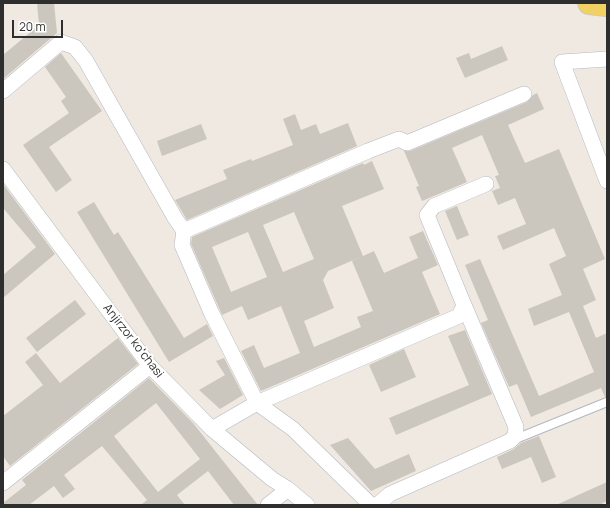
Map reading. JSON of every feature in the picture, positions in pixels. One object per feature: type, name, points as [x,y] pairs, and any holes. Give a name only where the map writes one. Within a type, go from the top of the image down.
[{"type":"main road","points":[[588,3],[607,5]]},
{"type":"street","points":[[3,91],[61,42],[75,46],[86,61],[175,218],[184,231],[182,245],[211,312],[257,403],[293,429],[371,505]]},
{"type":"street","points":[[607,59],[562,62],[607,181]]},
{"type":"street","points":[[184,231],[368,151],[399,140],[407,143],[524,94]]},
{"type":"street","name":"Anjirzor koʻchasi","points":[[3,169],[150,366],[212,428],[272,479],[288,489],[307,505]]},
{"type":"street","points":[[377,505],[390,494],[510,441],[514,436],[516,427],[427,215],[434,206],[486,184]]},
{"type":"street","points":[[212,428],[257,403],[459,316],[464,306]]},
{"type":"street","points":[[3,484],[150,366]]},
{"type":"street","points":[[268,505],[288,489]]},
{"type":"lane","points":[[510,441],[607,402]]},
{"type":"building","points":[[37,3],[54,3],[57,33],[3,79],[3,55],[39,25]]},
{"type":"building","points":[[502,46],[508,60],[465,78],[456,58],[469,53],[471,59]]},
{"type":"building","points":[[61,53],[102,111],[49,147],[72,180],[56,192],[23,145],[69,113],[61,101],[66,97],[45,67]]},
{"type":"building","points":[[537,93],[544,109],[508,125],[525,163],[559,149],[605,259],[583,269],[596,300],[583,306],[596,338],[607,333],[607,397],[605,397],[601,388],[531,417],[517,384],[509,387],[481,323],[488,320],[465,265],[480,259],[539,396],[594,372],[569,312],[534,326],[528,309],[562,295],[549,264],[566,256],[554,228],[503,250],[497,236],[526,224],[515,198],[498,205],[492,191],[500,188],[495,176],[499,175],[482,135],[452,148],[467,182],[422,201],[416,187],[419,186],[404,151],[410,151],[527,102]]},
{"type":"building","points":[[295,114],[301,130],[316,124],[320,134],[348,123],[357,146],[187,220],[175,200],[227,179],[223,170],[251,159],[252,161],[293,145],[283,119]]},
{"type":"building","points":[[201,124],[207,139],[162,156],[157,141]]},
{"type":"building","points":[[372,161],[384,189],[342,206],[363,256],[374,251],[384,273],[418,258],[409,237],[423,231],[438,265],[422,272],[440,314],[261,391],[241,351],[254,345],[264,368],[300,353],[281,306],[248,320],[242,306],[222,315],[191,244],[192,237],[363,163],[364,165]],"holes":[[[294,212],[314,259],[283,272],[263,225]],[[248,232],[267,277],[231,292],[212,247]],[[363,256],[352,261],[373,311],[357,317],[361,327],[314,347],[304,321],[334,308],[323,280],[328,271]]]},
{"type":"building","points":[[3,184],[55,254],[3,298],[3,275],[36,247],[3,208]]},
{"type":"building","points":[[94,202],[114,235],[118,232],[184,338],[207,324],[213,336],[169,362],[77,212]]},
{"type":"building","points":[[457,206],[469,235],[457,240],[445,211]]},
{"type":"building","points":[[75,300],[86,314],[37,352],[26,338]]},
{"type":"building","points":[[465,330],[492,394],[396,435],[389,418],[469,385],[448,336]]},
{"type":"building","points":[[118,338],[138,364],[10,466],[3,456],[3,416],[43,385],[25,362],[36,353],[60,383]]},
{"type":"building","points":[[404,349],[416,377],[381,392],[369,365]]},
{"type":"building","points":[[224,358],[243,395],[220,409],[199,390],[225,375],[216,361]]},
{"type":"building","points":[[149,378],[193,423],[258,505],[234,505],[208,471],[177,495],[185,505],[141,505],[147,500],[102,446],[64,475],[75,489],[63,498],[54,486],[29,505],[3,505],[3,503],[26,485],[22,480]],"holes":[[[156,403],[200,459],[158,492],[114,436]]]},
{"type":"building","points":[[539,436],[556,477],[542,483],[531,457],[502,469],[497,457],[514,449],[521,443]]},
{"type":"building","points":[[348,438],[375,469],[409,454],[416,471],[371,491],[330,445]]},
{"type":"building","points":[[607,482],[607,501],[599,505],[556,505]]}]
